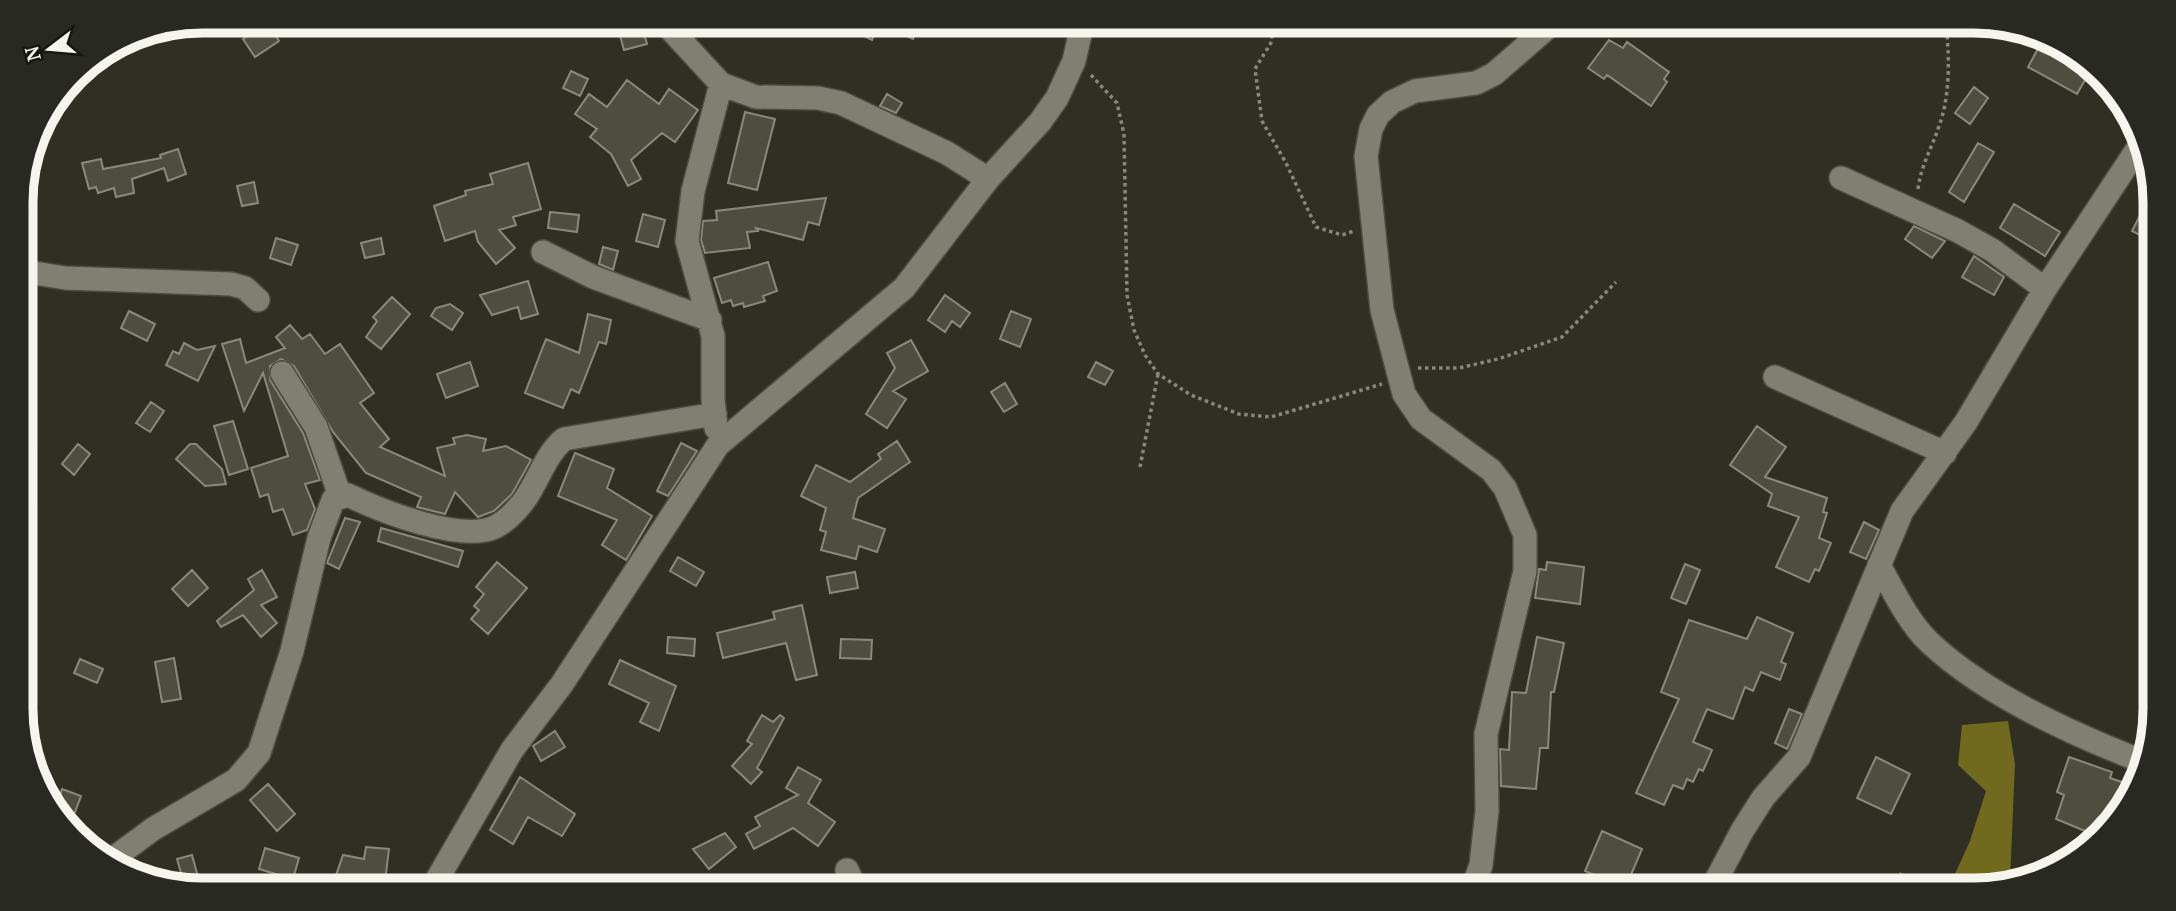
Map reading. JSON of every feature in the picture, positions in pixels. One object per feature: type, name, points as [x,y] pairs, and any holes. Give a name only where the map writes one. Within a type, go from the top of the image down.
[{"type":"street","points":[[674,33],[721,85],[756,97],[818,98],[841,103],[947,153],[988,179]]},
{"type":"street","points":[[438,878],[512,750],[562,684],[718,445],[904,288],[988,179],[1040,122],[1056,98],[1074,61],[1080,33]]},
{"type":"street","points":[[1476,877],[1481,864],[1487,811],[1486,734],[1525,571],[1525,535],[1505,488],[1491,470],[1421,419],[1409,405],[1382,310],[1366,156],[1371,128],[1378,115],[1392,102],[1415,91],[1458,88],[1494,74],[1541,33]]},
{"type":"street","points":[[718,445],[713,336],[687,241],[693,191],[721,85]]},
{"type":"street","points":[[1718,877],[1763,798],[1799,757],[1902,510],[1918,484],[1945,453],[2045,289],[2135,152]]},
{"type":"street","points":[[1841,178],[1915,214],[1958,231],[1992,250],[2045,289]]},
{"type":"street","points":[[542,252],[593,276],[710,320]]},
{"type":"street","points":[[34,273],[65,278],[231,284],[245,288],[258,300]]},
{"type":"street","points":[[282,373],[316,427],[340,496]]},
{"type":"street","points":[[1775,377],[1945,453]]},
{"type":"street","points":[[118,855],[153,829],[236,780],[259,753],[292,651],[318,538],[333,500],[348,495],[451,531],[494,527],[517,509],[531,491],[551,450],[564,439],[715,414]]},
{"type":"street","points":[[1879,565],[1927,640],[1963,670],[2044,718],[2094,743],[2135,759]]},
{"type":"path","points":[[1272,33],[1272,41],[1255,69],[1262,121],[1316,227],[1342,236],[1373,224]]},
{"type":"path","points":[[1915,214],[1924,156],[1940,126],[1947,87],[1946,33]]},
{"type":"path","points":[[1074,61],[1102,84],[1117,103],[1124,134],[1127,295],[1134,330],[1145,355],[1158,374],[1191,395],[1227,409],[1270,418],[1400,373],[1459,368],[1498,359],[1562,337],[1616,282]]},
{"type":"path","points":[[1140,467],[1158,374]]},
{"type":"shaded area","points":[[2008,721],[2015,764],[2010,874],[1954,877],[1970,841],[1986,791],[1958,765],[1962,725]]},
{"type":"shaded area","points":[[1899,872],[1916,877],[1900,877]]},
{"type":"building","points":[[252,33],[274,33],[279,41],[255,57],[243,39]]},
{"type":"building","points":[[619,33],[644,33],[647,44],[624,50]]},
{"type":"building","points":[[857,33],[875,33],[872,40]]},
{"type":"building","points":[[899,33],[916,33],[913,39]]},
{"type":"building","points":[[1609,40],[1623,48],[1627,42],[1669,72],[1664,79],[1667,82],[1651,106],[1607,75],[1604,79],[1588,68]]},
{"type":"building","points":[[2039,47],[2077,68],[2087,77],[2077,94],[2028,67]]},
{"type":"building","points":[[571,71],[588,79],[580,96],[563,88]]},
{"type":"building","points":[[627,80],[659,104],[669,89],[698,110],[675,142],[662,133],[631,160],[641,179],[628,186],[611,154],[590,137],[597,129],[575,114],[589,94],[607,107]]},
{"type":"building","points":[[1974,87],[1988,98],[1970,124],[1955,113]]},
{"type":"building","points":[[887,94],[902,103],[896,113],[880,106]]},
{"type":"building","points":[[745,112],[775,119],[757,190],[728,183]]},
{"type":"building","points":[[1978,143],[1994,152],[1964,202],[1949,192]]},
{"type":"building","points":[[178,149],[186,174],[168,181],[164,168],[132,179],[134,193],[116,197],[114,188],[98,193],[96,187],[89,189],[82,163],[101,159],[103,169],[161,158],[160,155]]},
{"type":"building","points":[[528,163],[541,209],[513,217],[516,225],[499,230],[515,248],[496,264],[478,242],[475,231],[445,241],[434,206],[466,195],[465,191],[493,184],[490,174]]},
{"type":"building","points":[[254,182],[258,203],[242,206],[237,186]]},
{"type":"building","points":[[826,198],[819,225],[808,222],[803,240],[756,228],[758,231],[747,232],[750,248],[705,253],[701,240],[703,221],[717,220],[716,211]]},
{"type":"building","points":[[2014,204],[2060,232],[2045,256],[2000,228]]},
{"type":"building","points":[[2143,210],[2143,236],[2132,231]]},
{"type":"building","points":[[550,212],[579,215],[577,232],[548,228]]},
{"type":"building","points":[[643,214],[665,220],[658,247],[636,241]]},
{"type":"building","points":[[1914,226],[1945,241],[1932,258],[1905,239]]},
{"type":"building","points":[[276,238],[298,245],[291,265],[270,258]]},
{"type":"building","points":[[381,238],[384,254],[365,258],[361,243]]},
{"type":"building","points":[[603,247],[618,251],[613,270],[599,264]]},
{"type":"building","points":[[1974,256],[2004,277],[1994,295],[1962,277]]},
{"type":"building","points":[[768,262],[777,291],[763,296],[765,301],[744,307],[743,303],[733,306],[731,300],[722,303],[714,278]]},
{"type":"building","points":[[528,281],[538,314],[521,319],[518,307],[492,315],[480,295]]},
{"type":"building","points":[[945,295],[970,313],[960,327],[952,321],[945,332],[928,320]]},
{"type":"building","points":[[392,297],[410,314],[381,349],[366,337],[377,321],[373,317]]},
{"type":"building","points":[[450,304],[463,313],[452,330],[431,316],[436,308]]},
{"type":"building","points":[[129,311],[155,324],[147,341],[121,328]]},
{"type":"building","points":[[1011,311],[1031,319],[1020,347],[1000,339]]},
{"type":"building","points":[[588,314],[611,320],[606,344],[599,342],[579,393],[571,389],[563,408],[525,393],[546,339],[579,353]]},
{"type":"building","points":[[290,325],[302,339],[310,334],[325,354],[340,344],[374,393],[360,403],[389,439],[380,447],[445,476],[437,448],[455,444],[453,438],[467,435],[486,439],[483,451],[506,446],[531,460],[512,494],[494,511],[478,517],[455,492],[445,514],[417,507],[421,497],[366,473],[333,432],[294,366],[281,359],[270,366],[270,380],[303,433],[320,480],[305,484],[315,509],[307,530],[293,535],[283,509],[273,512],[268,494],[260,497],[251,468],[288,456],[263,373],[244,411],[222,344],[240,339],[246,363],[285,348],[276,337]]},
{"type":"building","points":[[911,340],[928,371],[893,391],[906,399],[887,428],[866,414],[895,368],[887,353]]},
{"type":"building","points":[[184,343],[197,350],[215,346],[198,381],[166,365],[173,351],[179,354]]},
{"type":"building","points":[[470,362],[478,386],[446,398],[437,374]]},
{"type":"building","points":[[1096,362],[1113,371],[1105,385],[1088,377]]},
{"type":"building","points":[[1005,383],[1017,404],[1004,412],[991,392]]},
{"type":"building","points":[[151,402],[164,411],[150,432],[136,423]]},
{"type":"building","points":[[233,421],[248,469],[229,475],[214,426]]},
{"type":"building","points":[[1757,426],[1786,447],[1765,477],[1827,498],[1823,512],[1827,513],[1819,538],[1831,543],[1819,571],[1815,569],[1809,582],[1776,567],[1799,517],[1768,506],[1772,494],[1730,465]]},
{"type":"building","points":[[897,441],[910,462],[858,498],[853,518],[885,529],[877,552],[859,546],[856,559],[821,550],[826,532],[820,530],[826,508],[801,496],[816,465],[850,482],[881,459],[878,454]]},
{"type":"building","points":[[681,443],[697,451],[668,496],[657,491]]},
{"type":"building","points":[[78,444],[90,454],[74,475],[62,464]]},
{"type":"building","points":[[190,444],[196,444],[222,469],[226,484],[205,486],[176,459]]},
{"type":"building","points":[[575,453],[614,469],[607,488],[652,516],[626,560],[602,545],[617,520],[558,496]]},
{"type":"building","points":[[345,518],[360,522],[339,569],[327,563]]},
{"type":"building","points":[[1864,522],[1879,530],[1866,559],[1850,552]]},
{"type":"building","points":[[381,528],[463,551],[458,567],[378,541]]},
{"type":"building","points":[[678,557],[704,572],[696,586],[670,571]]},
{"type":"building","points":[[497,562],[527,588],[488,634],[471,619],[479,610],[474,606],[484,594],[476,587]]},
{"type":"building","points":[[1547,562],[1584,567],[1580,604],[1535,598],[1539,569],[1546,570]]},
{"type":"building","points":[[1685,564],[1700,570],[1686,604],[1671,598]]},
{"type":"building","points":[[192,570],[208,588],[188,606],[172,589]]},
{"type":"building","points":[[262,570],[277,597],[261,605],[277,623],[261,637],[243,615],[221,627],[217,621],[254,590],[248,579]]},
{"type":"building","points":[[855,572],[858,588],[830,593],[827,577]]},
{"type":"building","points":[[802,605],[817,675],[796,680],[786,643],[723,658],[717,633],[775,619],[773,612]]},
{"type":"building","points":[[1757,617],[1793,633],[1781,662],[1786,664],[1780,680],[1761,672],[1753,691],[1745,687],[1733,719],[1707,709],[1693,742],[1712,750],[1703,771],[1699,769],[1693,782],[1687,779],[1683,789],[1673,785],[1664,805],[1636,793],[1679,699],[1661,692],[1689,620],[1747,639]]},
{"type":"building","points":[[668,637],[695,639],[694,656],[667,653]]},
{"type":"building","points":[[1537,637],[1564,643],[1554,692],[1551,692],[1548,748],[1540,748],[1536,789],[1501,786],[1500,749],[1509,750],[1512,692],[1526,693]]},
{"type":"building","points":[[841,639],[872,640],[871,659],[840,658]]},
{"type":"building","points":[[174,658],[181,699],[162,702],[155,662]]},
{"type":"building","points":[[80,659],[103,669],[97,683],[74,673]]},
{"type":"building","points":[[620,660],[676,686],[659,731],[640,722],[649,703],[609,684]]},
{"type":"building","points":[[1789,709],[1802,714],[1787,749],[1775,743]]},
{"type":"building","points":[[762,715],[773,722],[780,715],[784,718],[757,768],[762,772],[751,784],[732,766],[752,744],[747,741]]},
{"type":"building","points":[[555,731],[565,747],[541,761],[533,746]]},
{"type":"building","points":[[1876,757],[1910,774],[1891,814],[1857,798]]},
{"type":"building","points":[[2069,757],[2112,772],[2110,778],[2122,782],[2108,812],[2088,832],[2056,819],[2064,795],[2057,792]]},
{"type":"building","points":[[798,767],[821,780],[808,803],[835,822],[818,846],[793,828],[754,849],[746,834],[760,826],[755,817],[798,795],[786,788]]},
{"type":"building","points":[[520,777],[575,814],[562,836],[528,817],[513,844],[490,830]]},
{"type":"building","points":[[268,784],[295,814],[277,831],[250,800]]},
{"type":"building","points":[[62,789],[81,796],[73,817],[68,812],[59,798]]},
{"type":"building","points":[[1602,831],[1642,849],[1630,877],[1599,877],[1585,871]]},
{"type":"building","points":[[725,833],[736,847],[709,869],[693,849]]},
{"type":"building","points":[[366,847],[389,849],[385,878],[335,878],[343,855],[364,859]]},
{"type":"building","points":[[265,848],[299,858],[293,878],[259,869]]},
{"type":"building","points":[[192,855],[198,878],[182,876],[177,859]]}]
